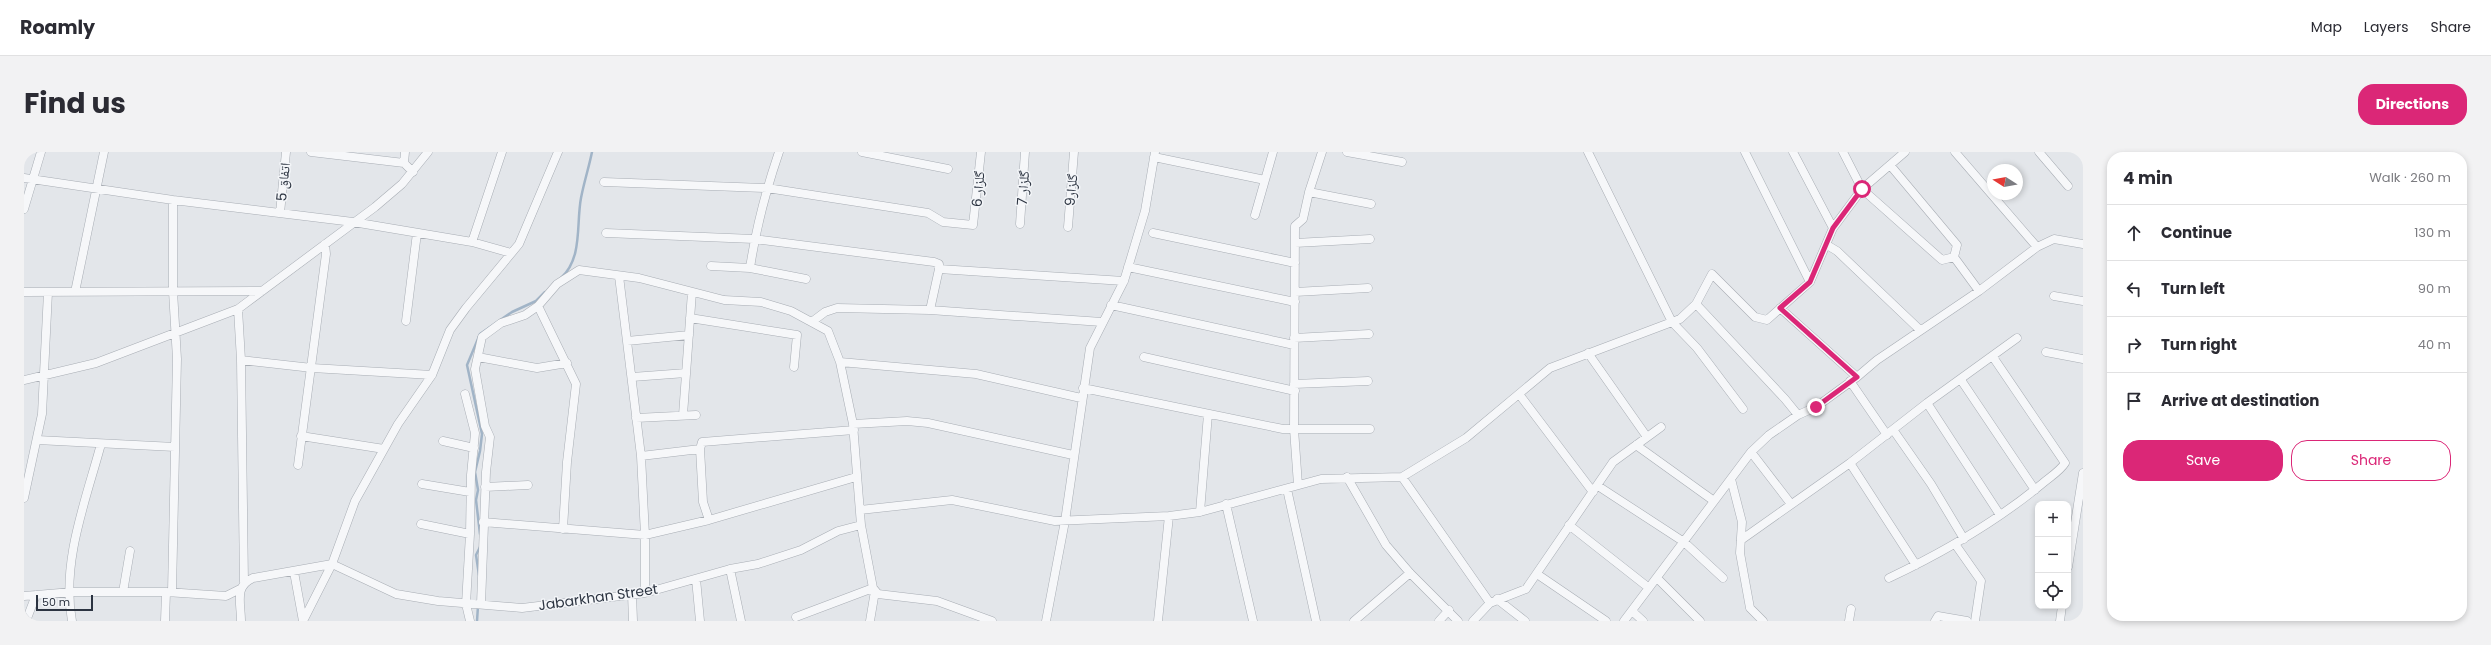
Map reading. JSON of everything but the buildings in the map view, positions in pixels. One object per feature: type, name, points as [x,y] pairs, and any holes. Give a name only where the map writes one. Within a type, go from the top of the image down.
[{"type":"street","points":[[24,209],[28,180],[41,152]]},
{"type":"street","points":[[75,292],[104,152]]},
{"type":"street","name":"اتفاق 5","points":[[280,213],[286,152]]},
{"type":"street","points":[[311,152],[350,154],[404,163],[412,172]]},
{"type":"street","points":[[404,163],[405,152]]},
{"type":"street","points":[[24,380],[42,377],[96,363],[238,308],[325,244],[397,188],[428,152]]},
{"type":"street","points":[[472,242],[502,152]]},
{"type":"street","points":[[303,621],[332,564],[355,501],[398,424],[432,375],[450,330],[466,308],[519,244],[558,152]]},
{"type":"street","points":[[750,268],[754,239],[767,188],[779,152]]},
{"type":"street","points":[[862,152],[948,169]]},
{"type":"street","name":"گلزار 6","points":[[767,188],[928,214],[943,222],[973,225],[980,152]]},
{"type":"street","name":"گلزار 7","points":[[1020,224],[1025,152]]},
{"type":"street","name":"گلزار9","points":[[1068,228],[1074,152]]},
{"type":"street","points":[[1255,215],[1273,152]]},
{"type":"street","points":[[1298,485],[1294,429],[1295,226],[1303,219],[1309,192],[1322,152]]},
{"type":"street","points":[[1347,152],[1402,162]]},
{"type":"street","points":[[1588,152],[1672,322],[1697,348],[1743,409]]},
{"type":"street","points":[[1745,152],[1810,282]]},
{"type":"street","points":[[1793,152],[1833,228]]},
{"type":"street","points":[[1843,152],[1862,189],[1942,260],[1954,257]]},
{"type":"street","points":[[860,510],[952,500],[1055,521],[1169,516],[1200,512],[1321,479],[1347,477],[1402,477],[1466,438],[1550,368],[1588,353],[1624,342],[1680,319],[1696,304],[1712,274],[1755,317],[1767,320],[1810,282],[1833,228],[1862,189],[1890,165],[1895,156],[1905,152]]},
{"type":"street","points":[[1955,152],[2037,247]]},
{"type":"street","points":[[2039,152],[2068,186]]},
{"type":"street","points":[[1046,621],[1065,521],[1081,398],[1090,348],[1102,322],[1124,282],[1145,211],[1154,155],[1264,180]]},
{"type":"street","points":[[1890,165],[1957,245],[1954,257]]},
{"type":"street","points":[[28,180],[173,200],[353,222],[472,242],[511,253]]},
{"type":"street","points":[[604,182],[767,188]]},
{"type":"street","points":[[1309,192],[1371,204]]},
{"type":"street","points":[[165,621],[169,592],[177,359],[172,291],[173,200]]},
{"type":"street","points":[[406,321],[417,233]]},
{"type":"street","points":[[606,233],[754,239],[934,262],[939,264],[939,269],[930,310]]},
{"type":"street","points":[[1153,233],[1295,263]]},
{"type":"street","points":[[1624,621],[1752,452],[1769,435],[1798,415],[1816,407],[1877,360],[1979,291],[2037,247],[2054,238],[2083,244]]},
{"type":"street","points":[[1295,243],[1370,239]]},
{"type":"street","points":[[298,465],[326,254],[325,244]]},
{"type":"street","points":[[1827,244],[1837,251],[1920,330]]},
{"type":"street","points":[[1954,257],[1979,291]]},
{"type":"street","points":[[711,266],[750,268],[806,279]]},
{"type":"street","points":[[1128,267],[1295,302]]},
{"type":"street","points":[[939,269],[1124,282]]},
{"type":"street","points":[[480,604],[485,542],[483,522],[485,487],[490,437],[484,426],[475,368],[482,337],[501,324],[525,315],[538,306],[557,284],[579,270],[658,282],[724,300],[761,302],[791,311],[813,321],[828,331],[840,362],[853,427],[861,525],[874,590],[870,621]]},
{"type":"street","points":[[619,276],[641,456],[645,535],[645,592]]},
{"type":"street","points":[[1295,292],[1368,288]]},
{"type":"street","points":[[24,292],[262,291]]},
{"type":"street","points":[[24,498],[42,414],[42,377],[48,292]]},
{"type":"street","points":[[683,416],[692,292]]},
{"type":"street","points":[[2054,296],[2083,301]]},
{"type":"street","points":[[1696,304],[1785,399],[1798,415]]},
{"type":"street","points":[[1111,305],[1294,341],[1369,334]]},
{"type":"street","points":[[538,306],[576,384],[566,462],[563,529]]},
{"type":"street","points":[[238,308],[241,360],[241,621]]},
{"type":"street","points":[[813,321],[825,312],[837,308],[930,310],[1102,322]]},
{"type":"street","points":[[1780,308],[1853,379],[1890,433],[1931,484],[1964,539]]},
{"type":"street","points":[[690,318],[797,335],[794,367]]},
{"type":"street","points":[[627,341],[689,335]]},
{"type":"street","points":[[1741,540],[1850,463],[1927,403],[1961,380],[2017,338]]},
{"type":"street","points":[[2046,352],[2083,359]]},
{"type":"street","points":[[1588,353],[1647,437]]},
{"type":"street","points":[[478,357],[537,368],[567,363]]},
{"type":"street","points":[[1144,357],[1294,387],[1368,381]]},
{"type":"street","points":[[1889,578],[1964,539],[2035,490],[2063,467],[2064,459],[1992,357]]},
{"type":"street","points":[[241,360],[312,368],[432,375]]},
{"type":"street","points":[[840,362],[976,374],[1081,398]]},
{"type":"street","points":[[632,377],[686,373]]},
{"type":"street","points":[[1961,380],[2035,490]]},
{"type":"street","points":[[1083,388],[1283,429],[1370,429]]},
{"type":"street","points":[[465,394],[475,433],[470,492],[470,534],[466,604],[470,621]]},
{"type":"street","points":[[1519,394],[1595,489],[1684,542],[1723,578]]},
{"type":"street","points":[[1927,403],[2000,515]]},
{"type":"street","points":[[1200,512],[1208,414]]},
{"type":"street","points":[[636,418],[696,415]]},
{"type":"street","points":[[709,520],[703,502],[700,449],[702,442],[907,421],[928,423],[1073,455]]},
{"type":"street","points":[[1473,621],[1494,601],[1526,589],[1613,462],[1661,427]]},
{"type":"street","points":[[301,436],[384,449]]},
{"type":"street","points":[[37,440],[175,447]]},
{"type":"street","points":[[443,441],[474,448]]},
{"type":"street","points":[[72,621],[68,592],[79,524],[101,444]]},
{"type":"street","points":[[1636,445],[1714,501]]},
{"type":"street","points":[[641,456],[700,449]]},
{"type":"street","points":[[1752,452],[1791,504]]},
{"type":"street","points":[[1850,463],[1916,565]]},
{"type":"street","points":[[2071,548],[2083,473]]},
{"type":"street","points":[[483,522],[645,535],[709,520],[856,477]]},
{"type":"street","points":[[1347,477],[1386,545],[1410,573],[1449,610],[1458,621]]},
{"type":"street","points":[[1402,477],[1494,601],[1525,621]]},
{"type":"street","points":[[1731,479],[1742,522],[1740,553],[1750,608],[1763,621]]},
{"type":"street","points":[[422,484],[470,492]]},
{"type":"street","points":[[485,487],[528,485]]},
{"type":"street","points":[[1287,489],[1316,621]]},
{"type":"street","points":[[1226,504],[1253,621]]},
{"type":"street","points":[[1158,621],[1169,516]]},
{"type":"street","points":[[421,524],[470,534]]},
{"type":"street","name":"Jabarkhan Street","points":[[332,564],[396,594],[466,604],[522,608],[645,592],[730,569],[758,564],[787,555],[838,531],[861,525]]},
{"type":"street","points":[[1569,525],[1649,588]]},
{"type":"street","points":[[1955,544],[1981,581],[1975,621]]},
{"type":"street","points":[[123,592],[130,551]]},
{"type":"street","points":[[24,596],[68,592],[169,592],[226,596],[253,578],[294,572],[332,564]]},
{"type":"street","points":[[730,569],[741,621]]},
{"type":"street","points":[[294,572],[303,621]]},
{"type":"street","points":[[1354,621],[1410,573]]},
{"type":"street","points":[[1537,574],[1606,621]]},
{"type":"street","points":[[1657,578],[1700,621]]},
{"type":"street","points":[[696,579],[700,621]]},
{"type":"street","points":[[796,617],[874,590]]},
{"type":"street","points":[[874,590],[878,594],[937,601],[992,621]]},
{"type":"street","points":[[632,594],[633,621]]},
{"type":"street","points":[[26,621],[36,595]]},
{"type":"street","points":[[1849,621],[1851,609]]},
{"type":"street","points":[[2060,621],[2062,609]]},
{"type":"street","points":[[1439,621],[1449,610]]},
{"type":"street","points":[[1632,611],[1643,621]]},
{"type":"street","points":[[1935,621],[1938,616],[1967,621]]},
{"type":"waterway","points":[[561,278],[568,270],[576,251],[581,198],[592,152]]},
{"type":"waterway","points":[[480,534],[476,500],[478,490],[475,472],[482,434],[467,365],[480,334],[512,312],[536,301],[545,292]]},
{"type":"waterway","points":[[479,575],[476,555],[480,547]]},
{"type":"waterway","points":[[477,621],[478,606]]},
{"type":"route","points":[[1816,407],[1857,377],[1780,308],[1795,298],[1810,282],[1833,228],[1862,189]]}]
